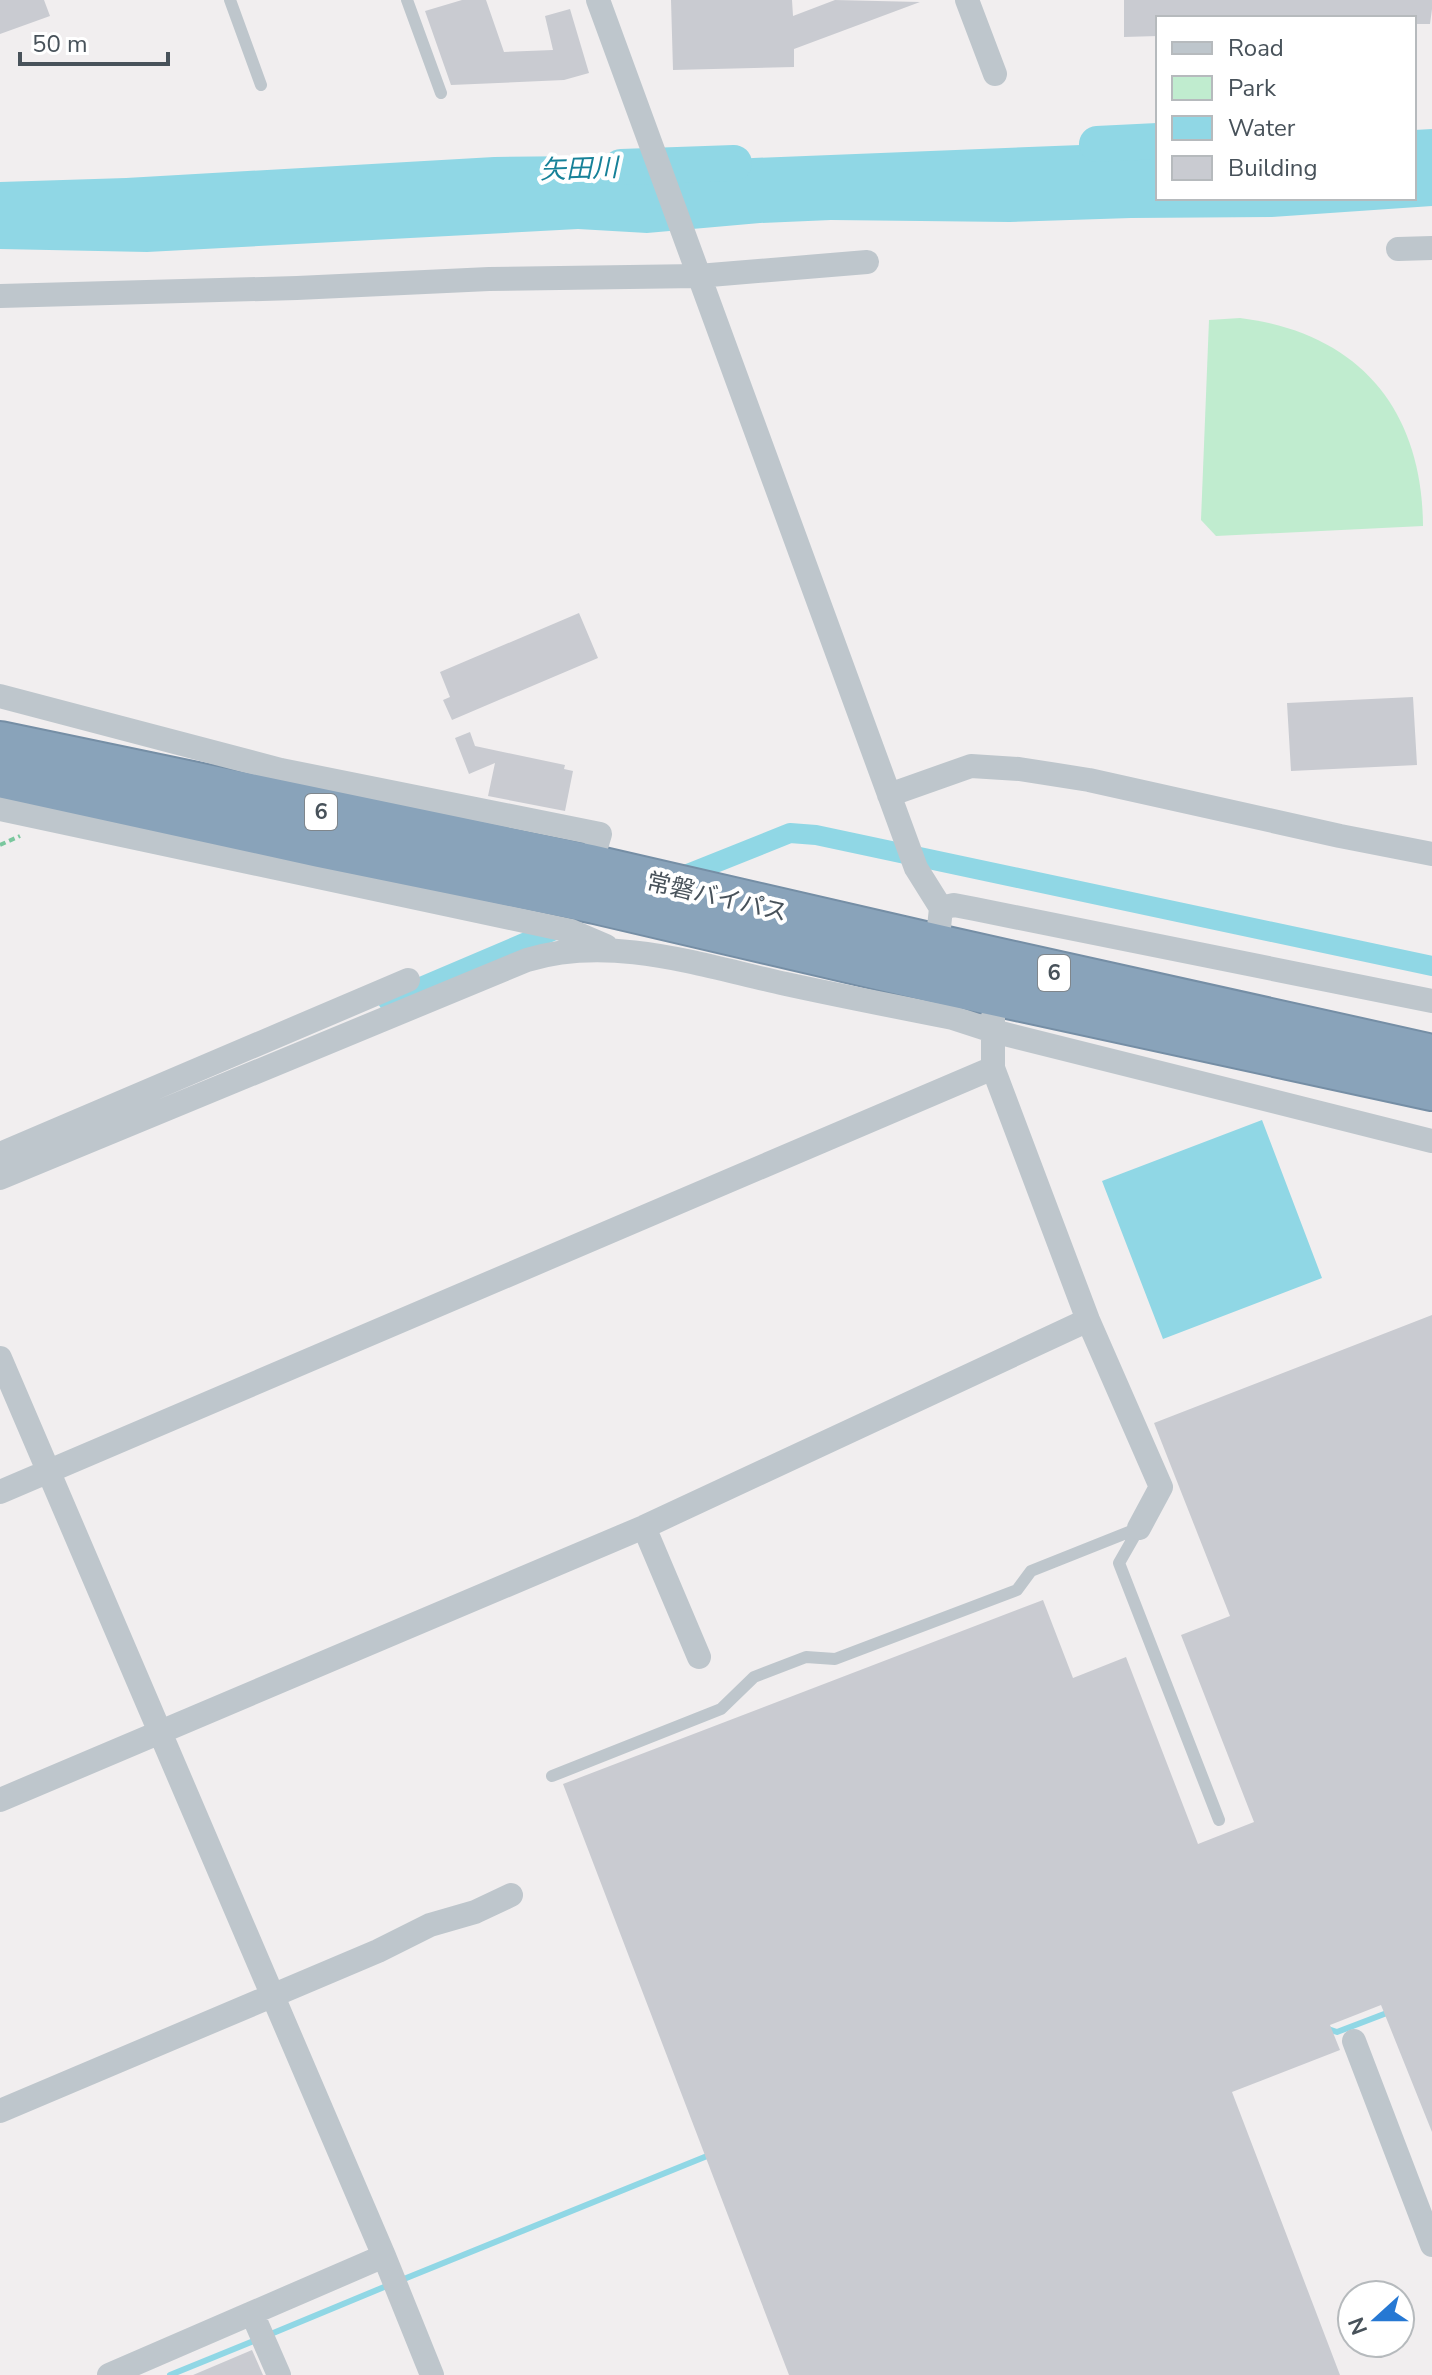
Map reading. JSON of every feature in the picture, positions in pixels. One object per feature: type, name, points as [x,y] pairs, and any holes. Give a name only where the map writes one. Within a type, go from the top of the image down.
[{"type":"highway","name":"常磐バイパス","points":[[0,744],[627,889],[993,1011],[1219,1043],[1432,1088]]},
{"type":"highway","name":"常磐バイパス","points":[[0,775],[305,842],[627,889],[939,928],[1432,1057]]},
{"type":"street","points":[[598,0],[939,928]]},
{"type":"street","points":[[967,0],[995,74]]},
{"type":"street","points":[[1398,249],[1432,248]]},
{"type":"street","points":[[0,296],[697,273],[867,262]]},
{"type":"street","points":[[0,696],[281,770],[600,834],[627,889]]},
{"type":"street","points":[[889,795],[971,766],[1019,769],[1089,780],[1432,854]]},
{"type":"street","points":[[0,809],[571,931],[620,951]]},
{"type":"street","points":[[939,928],[954,905],[1432,1001]]},
{"type":"street","points":[[0,1178],[552,952],[620,951],[650,955],[953,1018],[993,1011],[1432,1141]]},
{"type":"street","points":[[0,1154],[408,980]]},
{"type":"street","points":[[993,1011],[993,1068],[1088,1320],[1161,1487],[1139,1528]]},
{"type":"street","points":[[0,1492],[993,1068]]},
{"type":"street","points":[[0,1800],[644,1527],[1088,1320]]},
{"type":"street","points":[[0,1358],[432,2375]]},
{"type":"street","points":[[644,1527],[699,1657]]},
{"type":"street","points":[[0,2111],[378,1951],[430,1925],[475,1912],[511,1895]]},
{"type":"street","points":[[1354,2041],[1432,2245]]},
{"type":"street","points":[[109,2375],[384,2256]]},
{"type":"street","points":[[252,2313],[279,2375]]},
{"type":"lane","points":[[230,0],[261,85]]},
{"type":"lane","points":[[409,0],[441,93]]},
{"type":"lane","points":[[552,1776],[721,1709],[754,1677],[806,1657],[835,1659],[1017,1590],[1031,1571],[1139,1528]]},
{"type":"lane","points":[[1139,1528],[1119,1563],[1219,1820]]},
{"type":"green space","points":[[1240,318],[1282,326],[1318,340],[1349,359],[1375,383],[1396,412],[1411,446],[1420,484],[1423,526],[1216,536],[1201,520],[1209,320]]},
{"type":"water","points":[[1432,129],[1432,206],[1272,217],[1010,222],[831,220],[647,233],[578,229],[147,252],[0,249],[0,182],[494,157],[587,156],[654,168],[753,158],[1156,142],[1156,200],[1416,200],[1416,130]]},
{"type":"water","points":[[1262,1120],[1322,1278],[1163,1339],[1102,1181]]},
{"type":"building","points":[[0,0],[44,0],[50,16],[0,34]]},
{"type":"building","points":[[462,0],[486,0],[504,52],[553,50],[545,16],[570,9],[589,73],[564,80],[451,85],[425,11]]},
{"type":"building","points":[[671,0],[792,0],[793,16],[835,0],[920,2],[794,49],[794,67],[673,70]]},
{"type":"building","points":[[1124,0],[1432,0],[1430,24],[1416,24],[1416,16],[1156,16],[1156,36],[1124,37]]},
{"type":"building","points":[[579,613],[598,658],[452,720],[443,700],[450,697],[440,672]]},
{"type":"building","points":[[1413,697],[1417,765],[1291,771],[1287,703]]},
{"type":"building","points":[[470,732],[475,746],[565,765],[564,769],[573,771],[565,811],[488,796],[495,763],[469,774],[455,738]]},
{"type":"building","points":[[1432,1315],[1432,2132],[1381,2005],[1330,2025],[1340,2050],[1232,2092],[1340,2375],[789,2375],[563,1784],[1043,1600],[1073,1678],[1126,1657],[1198,1844],[1254,1822],[1181,1635],[1230,1616],[1154,1423]]},
{"type":"building","points":[[252,2350],[263,2375],[193,2375]]},
{"type":"waterway","name":"矢田川","points":[[1097,144],[1156,141]]},
{"type":"waterway","name":"矢田川","points":[[621,167],[734,163]]},
{"type":"waterway","points":[[675,879],[790,833],[816,835],[1432,966]]},
{"type":"waterway","points":[[388,1001],[564,926]]},
{"type":"waterway","points":[[1328,2029],[1337,2032],[1392,2011]]},
{"type":"waterway","points":[[399,2281],[712,2154]]},
{"type":"waterway","points":[[266,2336],[389,2285]]},
{"type":"waterway","points":[[170,2375],[256,2340]]}]
